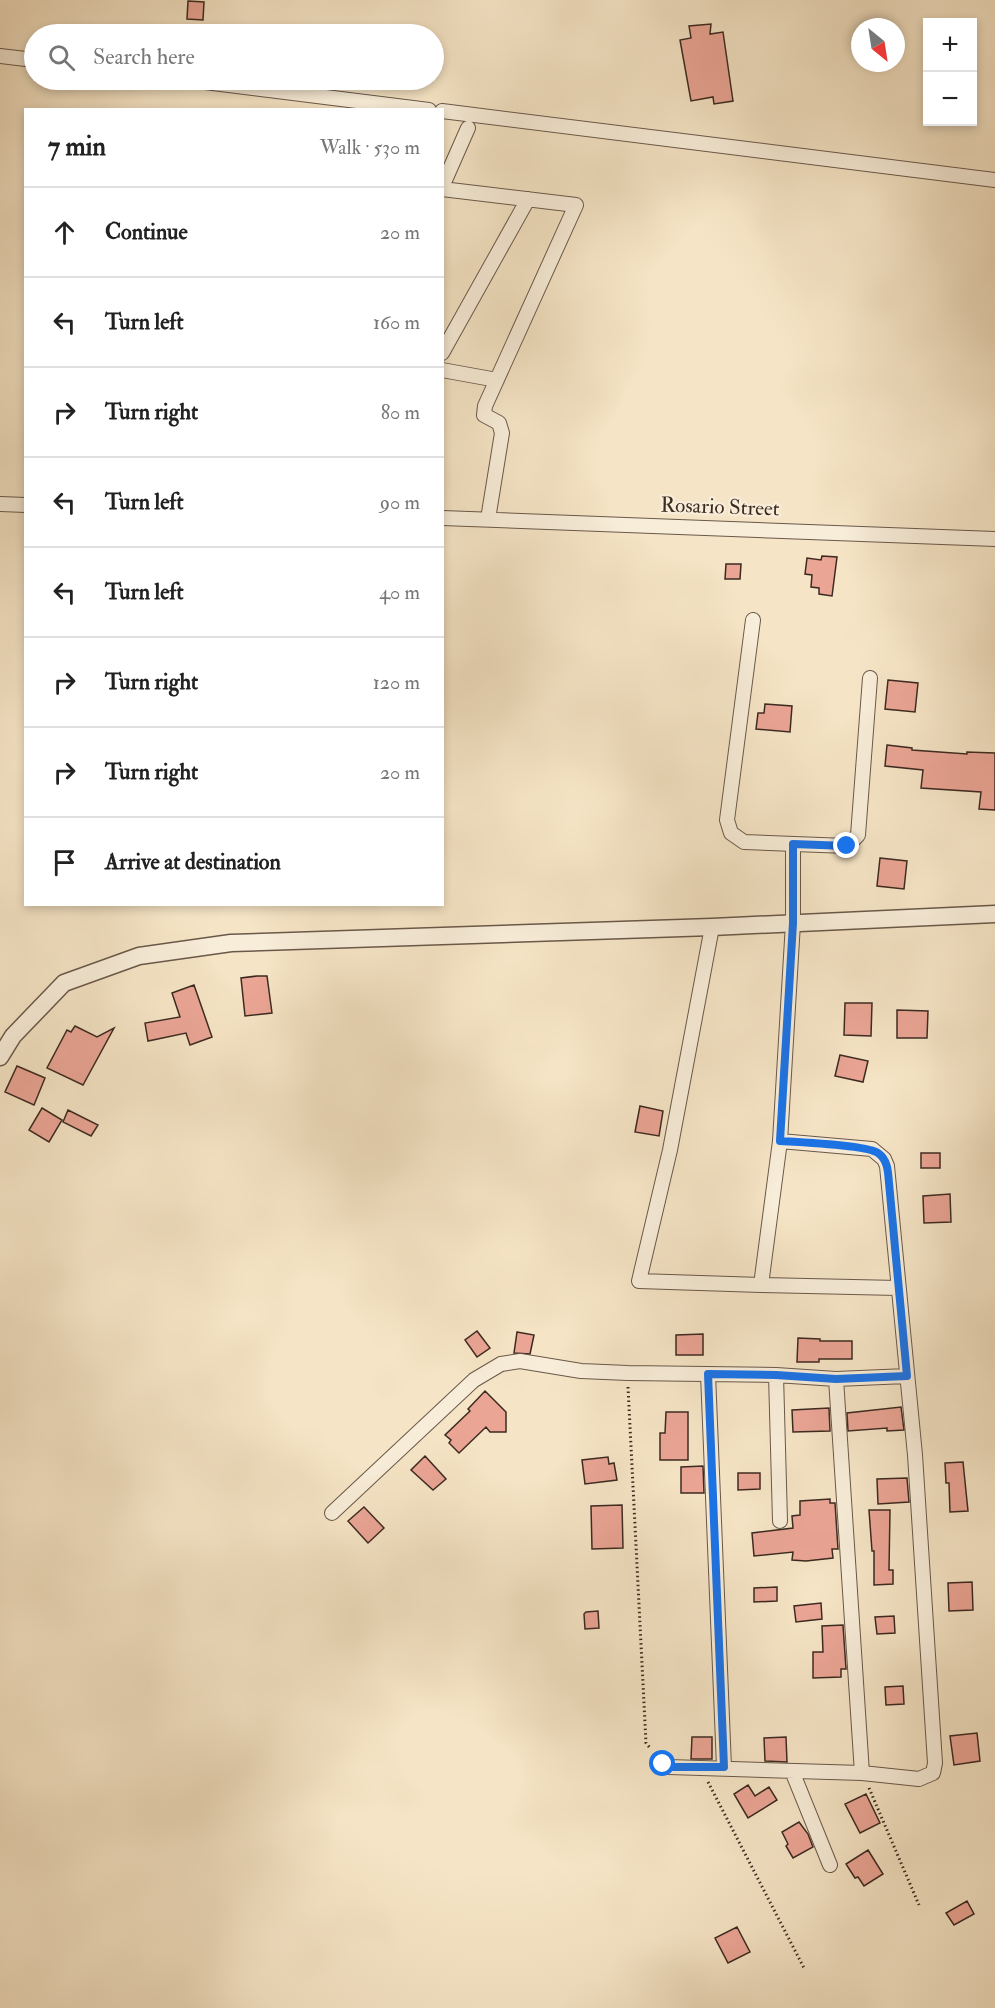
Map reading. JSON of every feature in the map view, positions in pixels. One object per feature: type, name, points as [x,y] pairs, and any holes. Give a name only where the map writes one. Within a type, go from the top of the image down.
[{"type":"street","points":[[0,56],[24,59]]},
{"type":"street","points":[[269,90],[413,108]]},
{"type":"street","points":[[444,111],[995,180]]},
{"type":"street","points":[[444,183],[468,128]]},
{"type":"street","points":[[444,188],[576,205],[485,406],[484,415],[499,423],[502,433],[488,519]]},
{"type":"street","points":[[444,349],[528,199]]},
{"type":"street","points":[[444,370],[497,380]]},
{"type":"street","points":[[0,504],[24,505]]},
{"type":"street","name":"Rosario Street","points":[[444,518],[995,539]]},
{"type":"street","points":[[753,620],[727,820],[731,833],[744,842],[847,846],[858,835],[870,678]]},
{"type":"street","points":[[761,1285],[780,1141],[793,923],[793,844]]},
{"type":"street","points":[[0,1057],[13,1036],[64,983],[139,956],[231,943],[712,927],[995,914]]},
{"type":"street","points":[[712,927],[670,1150],[639,1281],[898,1288]]},
{"type":"street","points":[[659,1759],[669,1767],[862,1773],[919,1779],[933,1773],[935,1763],[915,1455],[887,1166],[884,1159],[872,1149],[780,1141]]},
{"type":"street","points":[[332,1513],[474,1380],[501,1364],[520,1361],[581,1371],[628,1373],[776,1375],[836,1379],[907,1376]]},
{"type":"street","points":[[708,1374],[724,1767]]},
{"type":"street","points":[[776,1375],[780,1521]]},
{"type":"street","points":[[836,1379],[862,1773]]},
{"type":"street","points":[[792,1771],[830,1865]]},
{"type":"path","points":[[628,1373],[646,1743],[659,1759]]},
{"type":"path","points":[[700,1767],[805,1970]]},
{"type":"path","points":[[862,1773],[919,1905]]},
{"type":"building","points":[[188,1],[204,2],[203,20],[187,19]]},
{"type":"building","points":[[711,24],[710,34],[723,32],[733,101],[714,104],[713,97],[691,101],[680,40],[691,38],[689,26]]},
{"type":"building","points":[[822,556],[837,557],[832,596],[819,594],[819,588],[811,587],[812,575],[805,574],[807,558],[821,560]]},
{"type":"building","points":[[726,564],[741,564],[740,579],[725,579]]},
{"type":"building","points":[[888,680],[918,683],[915,712],[885,709]]},
{"type":"building","points":[[765,704],[792,706],[790,732],[756,729],[758,713],[764,713]]},
{"type":"building","points":[[887,745],[912,748],[912,750],[967,754],[967,752],[995,753],[995,810],[979,809],[981,792],[921,788],[923,770],[885,766]]},
{"type":"building","points":[[880,858],[907,861],[904,889],[877,886]]},
{"type":"building","points":[[267,976],[272,1013],[245,1016],[241,978]]},
{"type":"building","points":[[194,985],[212,1037],[190,1045],[186,1033],[148,1041],[145,1023],[180,1017],[172,993]]},
{"type":"building","points":[[845,1003],[872,1003],[871,1036],[844,1035]]},
{"type":"building","points":[[897,1010],[928,1011],[927,1038],[897,1038]]},
{"type":"building","points":[[75,1026],[97,1037],[114,1028],[83,1085],[47,1068],[67,1030],[71,1032]]},
{"type":"building","points":[[840,1055],[868,1061],[863,1082],[835,1076]]},
{"type":"building","points":[[17,1066],[45,1078],[34,1105],[5,1092]]},
{"type":"building","points":[[640,1106],[663,1111],[659,1136],[635,1132]]},
{"type":"building","points":[[42,1108],[62,1120],[49,1142],[29,1130]]},
{"type":"building","points":[[68,1110],[98,1125],[91,1136],[63,1122]]},
{"type":"building","points":[[921,1153],[940,1153],[940,1168],[921,1168]]},
{"type":"building","points":[[950,1194],[951,1222],[924,1223],[923,1196]]},
{"type":"building","points":[[477,1331],[490,1348],[477,1357],[465,1340]]},
{"type":"building","points":[[517,1332],[534,1335],[530,1354],[514,1353]]},
{"type":"building","points":[[703,1334],[703,1355],[676,1355],[676,1335]]},
{"type":"building","points":[[798,1338],[852,1341],[852,1359],[797,1362]]},
{"type":"building","points":[[485,1391],[506,1412],[506,1432],[490,1432],[486,1427],[459,1453],[445,1435],[470,1411],[468,1409]]},
{"type":"building","points":[[901,1407],[904,1430],[887,1431],[887,1428],[848,1431],[847,1413]]},
{"type":"building","points":[[829,1408],[830,1431],[793,1432],[792,1410]]},
{"type":"building","points":[[666,1412],[688,1412],[688,1460],[660,1460],[660,1433],[665,1433]]},
{"type":"building","points":[[425,1456],[446,1479],[433,1490],[411,1470]]},
{"type":"building","points":[[608,1457],[609,1464],[614,1463],[617,1480],[585,1484],[582,1460]]},
{"type":"building","points":[[963,1462],[968,1511],[950,1512],[949,1483],[946,1483],[945,1463]]},
{"type":"building","points":[[703,1466],[704,1493],[681,1493],[681,1467]]},
{"type":"building","points":[[738,1473],[760,1473],[760,1489],[738,1490]]},
{"type":"building","points":[[907,1478],[909,1502],[878,1504],[877,1479]]},
{"type":"building","points":[[830,1499],[830,1503],[835,1503],[838,1549],[832,1549],[833,1558],[792,1560],[793,1552],[754,1556],[752,1533],[793,1528],[792,1516],[800,1515],[800,1501]]},
{"type":"building","points":[[622,1505],[623,1548],[592,1549],[591,1506]]},
{"type":"building","points":[[364,1507],[384,1528],[368,1543],[348,1521]]},
{"type":"building","points":[[869,1510],[890,1510],[889,1570],[893,1570],[893,1584],[874,1585],[874,1551],[872,1551]]},
{"type":"building","points":[[972,1582],[973,1610],[949,1611],[948,1583]]},
{"type":"building","points":[[777,1587],[777,1601],[754,1602],[754,1588]]},
{"type":"building","points":[[821,1603],[822,1619],[796,1622],[794,1606]]},
{"type":"building","points":[[598,1611],[599,1628],[585,1629],[584,1614]]},
{"type":"building","points":[[894,1616],[895,1633],[877,1634],[875,1617]]},
{"type":"building","points":[[843,1625],[846,1669],[841,1669],[841,1677],[813,1678],[813,1652],[823,1652],[822,1626]]},
{"type":"building","points":[[903,1686],[904,1704],[886,1705],[885,1687]]},
{"type":"building","points":[[977,1733],[980,1761],[954,1765],[950,1736]]},
{"type":"building","points":[[692,1737],[712,1737],[712,1759],[691,1759]]},
{"type":"building","points":[[786,1737],[787,1762],[765,1761],[764,1738]]},
{"type":"building","points":[[748,1785],[755,1796],[769,1787],[777,1800],[748,1818],[734,1794]]},
{"type":"building","points":[[866,1794],[880,1823],[860,1833],[845,1804]]},
{"type":"building","points":[[799,1822],[808,1834],[813,1847],[793,1858],[782,1832]]},
{"type":"building","points":[[868,1850],[883,1874],[864,1886],[858,1877],[855,1878],[846,1864]]},
{"type":"building","points":[[967,1901],[974,1914],[954,1925],[946,1913]]},
{"type":"building","points":[[737,1927],[750,1952],[728,1963],[715,1938]]},
{"type":"route","points":[[663,1764],[669,1767],[724,1767],[708,1374],[836,1379],[907,1376],[889,1183],[884,1159],[872,1149],[780,1141],[793,923],[793,844],[847,846]]}]
